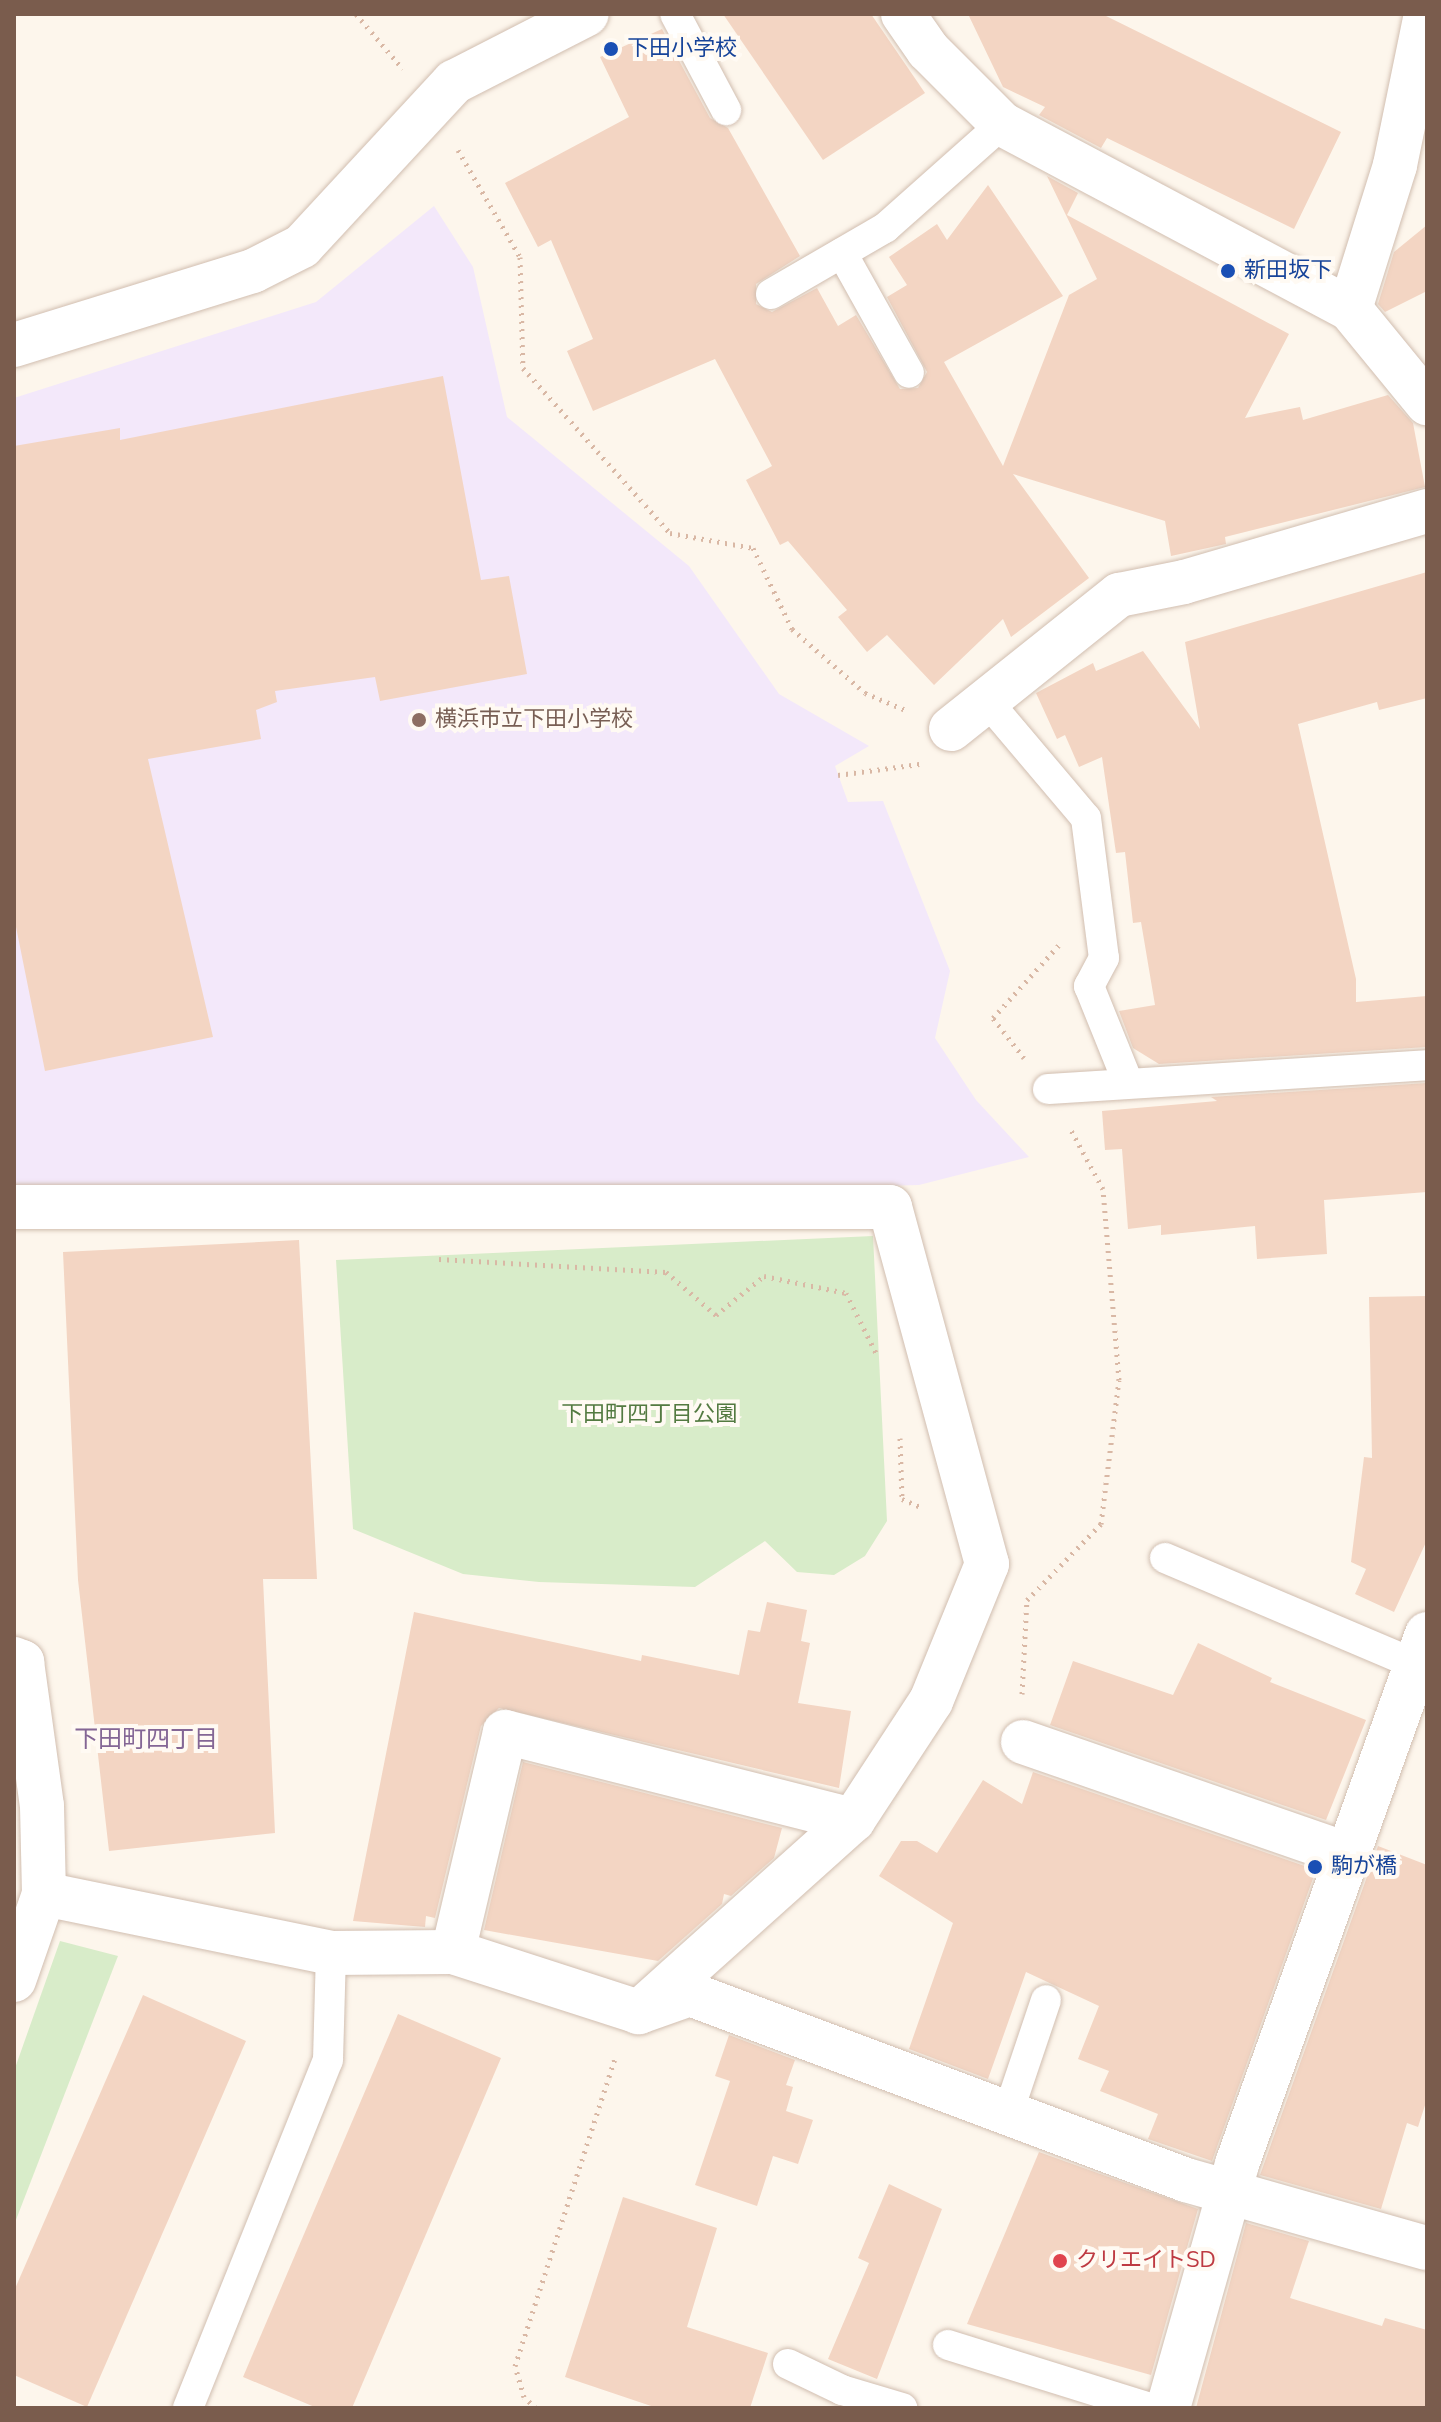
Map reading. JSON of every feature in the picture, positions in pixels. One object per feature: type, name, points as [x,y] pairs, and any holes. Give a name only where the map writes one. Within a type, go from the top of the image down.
[{"type":"street","points":[[14,345],[253,271],[302,246],[431,103],[454,82],[587,14]]},
{"type":"street","points":[[903,14],[928,50],[1002,124],[1350,309],[1427,403]]},
{"type":"street","points":[[1350,309],[1395,165],[1426,14]]},
{"type":"street","points":[[951,729],[1119,595],[1184,582],[1427,511]]},
{"type":"street","points":[[14,1207],[890,1207],[987,1564],[931,1701],[853,1820],[639,2012]]},
{"type":"street","points":[[1168,2408],[1231,2192],[1421,1649]]},
{"type":"street","points":[[14,1659],[22,1662],[42,1806],[44,1894],[14,1980]]},
{"type":"street","points":[[453,1952],[505,1732],[853,1820]]},
{"type":"street","points":[[1023,1742],[1350,1855]]},
{"type":"street","points":[[44,1894],[331,1953],[453,1952],[639,2012],[690,1994],[1186,2180],[1427,2248]]},
{"type":"lane","points":[[675,14],[726,110]]},
{"type":"lane","points":[[771,294],[885,228],[1002,124]]},
{"type":"lane","points":[[842,253],[909,373]]},
{"type":"lane","points":[[987,701],[1086,818],[1104,958],[1089,986],[1127,1080]]},
{"type":"lane","points":[[1048,1089],[1127,1080],[1427,1065]]},
{"type":"lane","points":[[1165,1558],[1421,1649]]},
{"type":"lane","points":[[188,2408],[328,2060],[331,1953]]},
{"type":"lane","points":[[1008,2113],[1046,2000]]},
{"type":"lane","points":[[948,2345],[1150,2408]]},
{"type":"lane","points":[[788,2364],[839,2399],[902,2408]]},
{"type":"path","points":[[356,14],[431,103]]},
{"type":"path","points":[[838,775],[916,768],[951,729]]},
{"type":"path","points":[[433,1259],[666,1272],[716,1315],[764,1276],[846,1293],[879,1358]]},
{"type":"path","points":[[899,1426],[902,1499],[978,1529]]},
{"type":"shaded area","name":"横浜市立下田小学校","points":[[434,206],[473,267],[507,417],[689,566],[779,694],[869,746],[835,766],[848,802],[883,801],[950,971],[935,1038],[976,1100],[1029,1157],[919,1185],[14,1208],[14,398],[316,302]]},
{"type":"green space","name":"下田町四丁目公園","points":[[873,1236],[887,1521],[865,1556],[834,1575],[797,1572],[765,1541],[695,1587],[539,1582],[463,1574],[353,1529],[336,1260]]},
{"type":"green space","points":[[60,1941],[118,1956],[14,2225],[14,2071]]},
{"type":"building","points":[[723,14],[871,14],[925,93],[823,160]]},
{"type":"building","points":[[968,14],[1102,14],[1341,132],[1294,229],[1107,138],[1101,148],[1039,115],[1045,107],[1003,87]]},
{"type":"building","points":[[662,29],[710,118],[728,128],[800,256],[756,284],[756,304],[772,312],[817,288],[838,326],[856,315],[900,389],[918,388],[927,372],[887,297],[907,285],[889,257],[937,224],[947,240],[988,185],[1063,296],[944,362],[1003,466],[1069,295],[1097,279],[1047,176],[1078,193],[1067,215],[1289,334],[1245,418],[1300,407],[1303,420],[1388,395],[1413,423],[1425,487],[1225,537],[1226,544],[1171,556],[1165,521],[1013,474],[1089,578],[1011,637],[1003,619],[934,685],[887,635],[867,652],[838,617],[847,610],[788,541],[780,545],[746,480],[772,466],[715,359],[593,411],[567,351],[593,339],[551,240],[538,247],[505,183],[629,117],[600,57]]},
{"type":"building","points":[[1427,225],[1427,291],[1385,312],[1378,304],[1394,252]]},
{"type":"building","points":[[443,376],[481,580],[509,576],[527,674],[380,701],[375,677],[275,691],[277,702],[256,710],[261,739],[148,759],[213,1037],[45,1071],[14,917],[14,446],[120,428],[120,440]]},
{"type":"building","points":[[1427,572],[1427,698],[1379,710],[1377,702],[1298,724],[1356,979],[1356,1002],[1427,996],[1427,1047],[1159,1064],[1133,1048],[1119,1011],[1155,1005],[1141,922],[1133,923],[1125,852],[1116,853],[1102,757],[1079,767],[1065,735],[1057,739],[1036,693],[1093,663],[1096,671],[1143,651],[1200,729],[1185,642]]},
{"type":"building","points":[[1427,1083],[1427,1192],[1324,1200],[1327,1254],[1257,1259],[1255,1226],[1161,1235],[1161,1225],[1128,1229],[1122,1149],[1105,1150],[1102,1111],[1217,1101],[1211,1097]]},
{"type":"building","points":[[299,1240],[317,1579],[263,1579],[275,1833],[109,1851],[78,1580],[63,1252]]},
{"type":"building","points":[[1427,1296],[1427,1540],[1394,1612],[1355,1594],[1366,1569],[1351,1562],[1364,1457],[1372,1458],[1369,1297]]},
{"type":"building","points":[[767,1602],[807,1610],[801,1641],[810,1643],[798,1703],[851,1711],[839,1788],[499,1708],[481,1726],[435,1918],[426,1916],[425,1927],[353,1921],[414,1612],[641,1661],[642,1655],[739,1675],[748,1630],[760,1632]]},
{"type":"building","points":[[1198,1643],[1272,1678],[1270,1682],[1366,1720],[1326,1820],[1050,1725],[1073,1661],[1173,1695]]},
{"type":"building","points":[[523,1762],[782,1828],[774,1858],[731,1896],[724,1894],[722,1904],[658,1961],[484,1930]]},
{"type":"building","points":[[1033,1772],[1316,1870],[1212,2161],[1148,2139],[1158,2114],[1100,2091],[1109,2071],[1078,2059],[1099,2006],[1026,1972],[988,2079],[909,2049],[953,1923],[879,1876],[901,1841],[917,1841],[937,1853],[983,1780],[1022,1804]]},
{"type":"building","points":[[1378,1846],[1427,1865],[1427,2099],[1418,2127],[1407,2123],[1381,2209],[1260,2175]]},
{"type":"building","points":[[143,1995],[246,2041],[87,2407],[14,2375],[14,2291]]},
{"type":"building","points":[[398,2014],[501,2058],[352,2408],[317,2408],[243,2377]]},
{"type":"building","points":[[729,2035],[795,2060],[786,2085],[793,2087],[786,2111],[813,2120],[798,2164],[773,2156],[757,2206],[695,2185],[730,2081],[715,2076]]},
{"type":"building","name":"クリエイトSD","points":[[1039,2152],[1198,2209],[1151,2375],[967,2324]]},
{"type":"building","points":[[889,2184],[942,2209],[877,2379],[828,2359],[869,2263],[858,2258]]},
{"type":"building","points":[[623,2197],[717,2228],[687,2327],[768,2353],[750,2408],[657,2408],[565,2377]]},
{"type":"building","points":[[1246,2223],[1309,2241],[1290,2298],[1382,2326],[1385,2318],[1427,2330],[1427,2408],[1196,2408]]},
{"type":"place","name":"下田小学校","points":[[611,49]]},
{"type":"place","name":"新田坂下","points":[[1228,271]]},
{"type":"place","name":"横浜市立下田小学校","points":[[419,720]]},
{"type":"place","name":"駒が橋","points":[[1315,1867]]},
{"type":"place","name":"クリエイトSD","points":[[1060,2261]]},
{"type":"district","name":"下田町四丁目","points":[[146,1740]]}]
